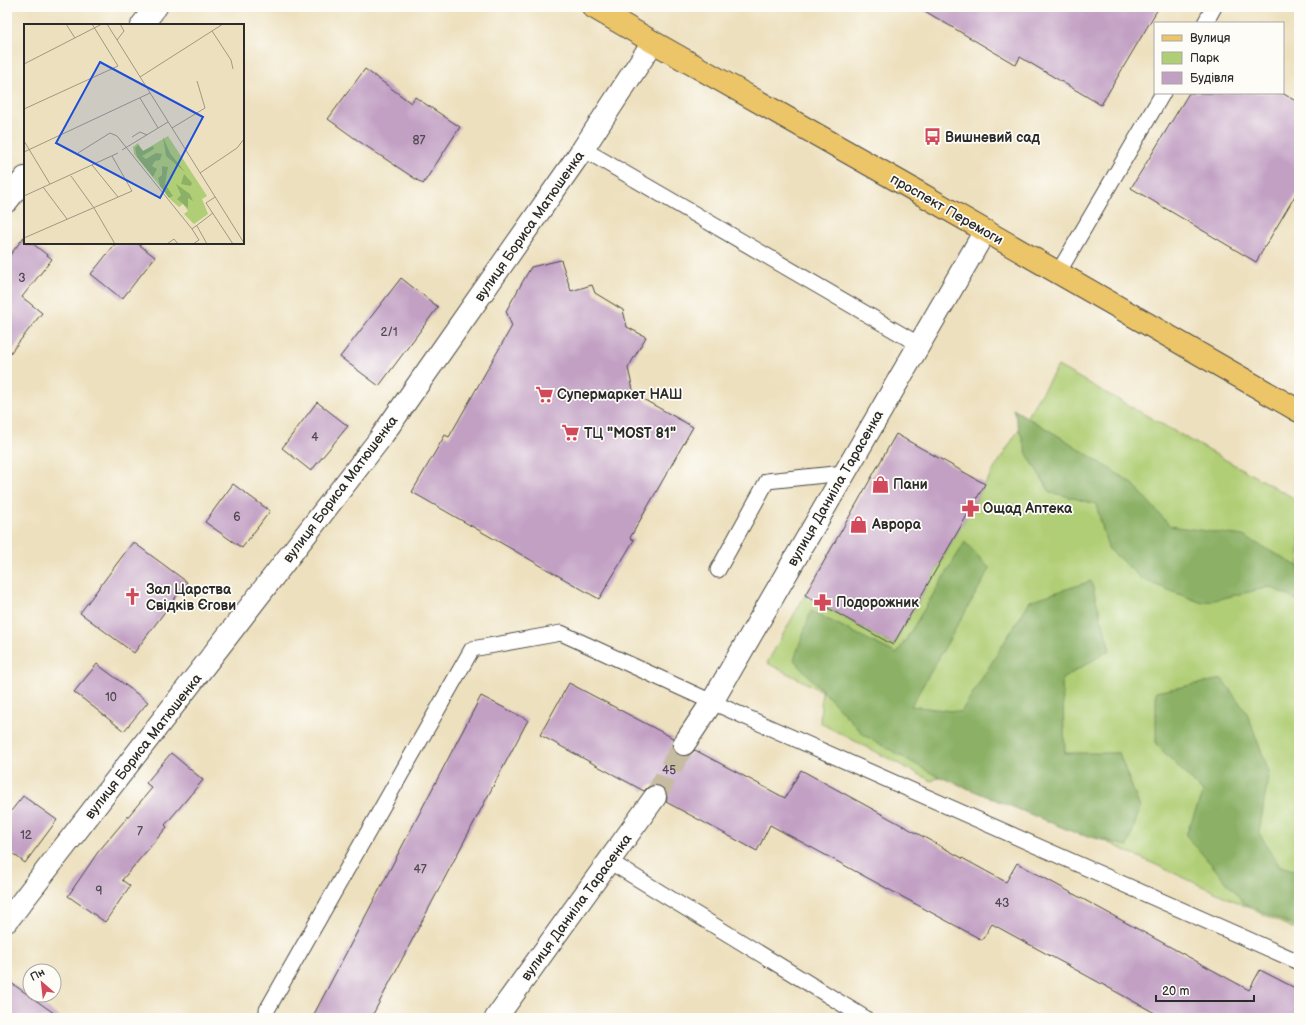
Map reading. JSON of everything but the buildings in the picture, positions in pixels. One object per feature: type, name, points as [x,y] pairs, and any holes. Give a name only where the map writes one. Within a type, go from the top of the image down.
[{"type":"main road","name":"проспект Перемоги","points":[[593,7],[1299,411]]},
{"type":"street","points":[[143,24],[156,7]]},
{"type":"street","name":"вулиця Бориса Матюшенка","points":[[7,921],[379,440],[583,148],[652,42]]},
{"type":"street","points":[[7,201],[24,179]]},
{"type":"street","name":"вулиця Даниіла Тарасенка","points":[[684,744],[712,702],[918,344],[985,231]]},
{"type":"street","name":"вулиця Даниіла Тарасенка","points":[[496,1018],[610,861],[655,796]]},
{"type":"lane","points":[[1206,22],[1214,7]]},
{"type":"lane","points":[[1058,273],[1162,94]]},
{"type":"lane","points":[[583,148],[918,344]]},
{"type":"lane","points":[[718,570],[767,481],[844,473]]},
{"type":"lane","points":[[267,1010],[472,649],[561,633],[712,702],[1299,962]]},
{"type":"lane","points":[[610,861],[865,1018]]},
{"type":"green space","points":[[1058,366],[1299,501],[1299,931],[951,770],[932,781],[820,723],[822,691],[767,663],[805,595],[893,645],[985,484]]},
{"type":"green space","points":[[1013,409],[1067,441],[1133,484],[1170,526],[1243,536],[1299,567],[1299,601],[1270,587],[1202,603],[1143,580],[1108,548],[1096,504],[1050,492],[1027,454]]},
{"type":"green space","points":[[965,542],[990,569],[911,706],[961,712],[1030,601],[1091,581],[1110,650],[1062,679],[1065,753],[1119,753],[1140,808],[1128,846],[1078,834],[933,774],[864,735],[794,660],[811,611],[897,654]]},
{"type":"green space","points":[[1222,679],[1247,713],[1269,772],[1259,833],[1279,865],[1299,872],[1299,928],[1245,904],[1186,835],[1203,792],[1156,744],[1156,692]]},
{"type":"tunnel","points":[[655,797],[684,744]]},
{"type":"place","name":"Вишневий сад","points":[[932,137]]},
{"type":"place","name":"Супермаркет НАШ","points":[[544,394]]},
{"type":"place","name":"ТЦ \"MOST 81\"","points":[[571,433]]},
{"type":"place","name":"Пани","points":[[880,484]]},
{"type":"place","name":"Ощад Аптека","points":[[970,508]]},
{"type":"place","name":"Аврора","points":[[859,524]]},
{"type":"place","name":"Зал Царства Свідків Єгови","points":[[133,597]]},
{"type":"place","name":"Подорожник","points":[[823,602]]}]
